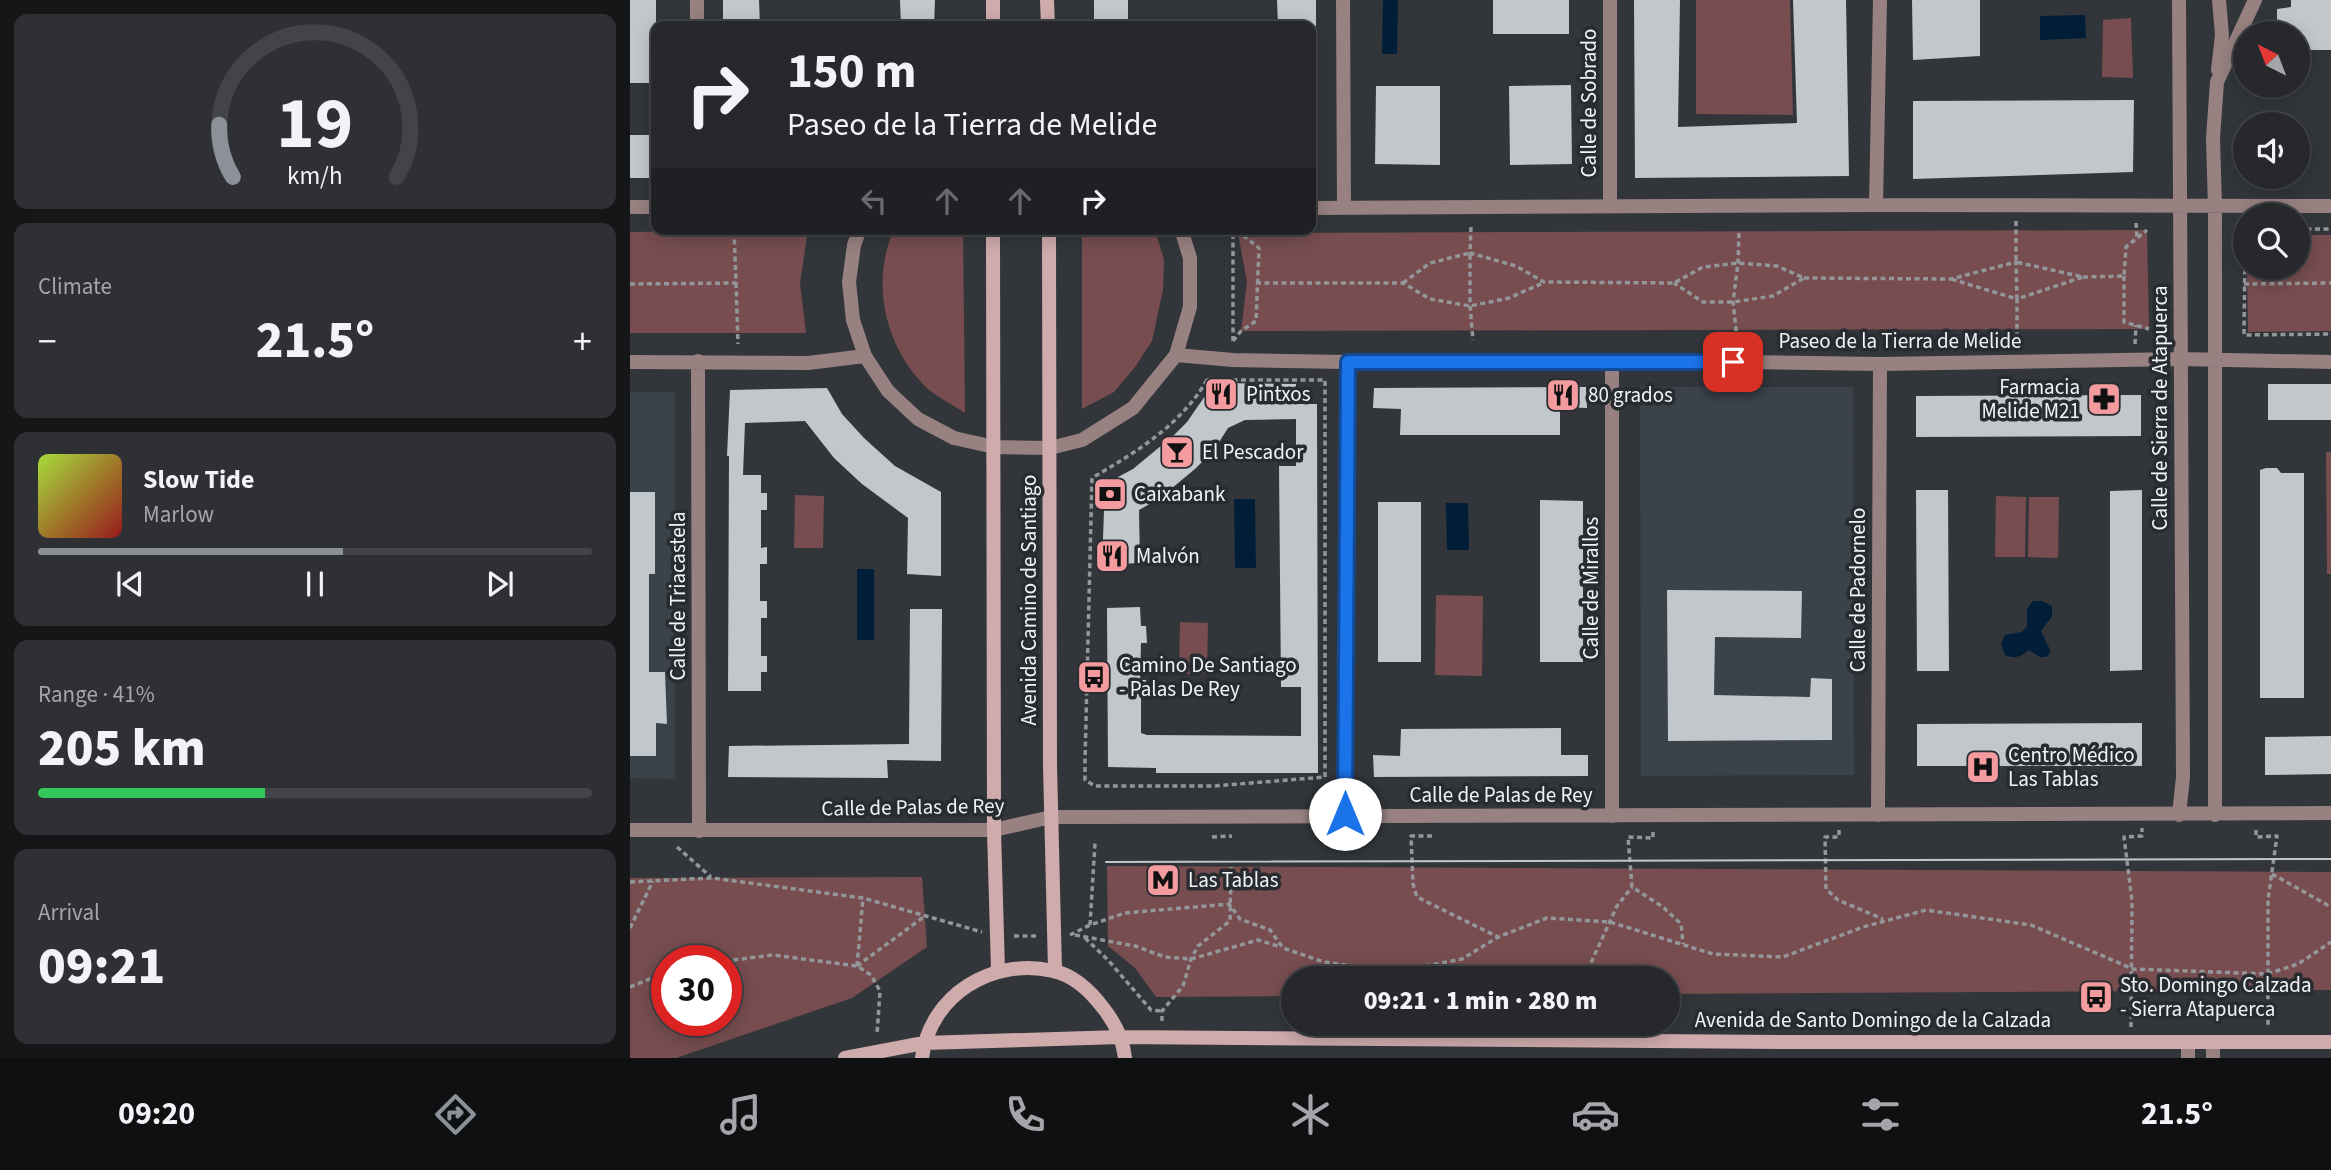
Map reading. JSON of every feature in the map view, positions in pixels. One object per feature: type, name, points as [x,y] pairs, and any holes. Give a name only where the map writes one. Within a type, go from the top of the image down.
[{"type":"street","points":[[697,0],[697,21]]},
{"type":"street","points":[[993,0],[993,21]]},
{"type":"street","points":[[1047,0],[1048,21]]},
{"type":"street","points":[[1343,0],[1344,207]]},
{"type":"street","name":"Calle de Sobrado","points":[[1610,0],[1610,206]]},
{"type":"street","points":[[1876,205],[1880,0]]},
{"type":"street","name":"Calle de Sierra de Atapuerca","points":[[2179,0],[2183,777],[2179,815]]},
{"type":"street","points":[[2216,815],[2216,207],[2213,138],[2222,35],[2219,0]]},
{"type":"street","points":[[2217,82],[2255,0]]},
{"type":"street","points":[[1316,208],[2331,206]]},
{"type":"street","points":[[630,207],[651,207]]},
{"type":"street","points":[[858,235],[849,282],[853,320],[865,356],[888,391],[918,419],[954,438],[994,447],[1050,448],[1082,440],[1133,408],[1176,355],[1190,307],[1190,258],[1183,235]]},
{"type":"street","name":"Avenida Camino de Santiago","points":[[993,235],[994,830],[998,971]]},
{"type":"street","name":"Avenida Camino de Santiago","points":[[1049,235],[1051,817],[1055,971]]},
{"type":"street","name":"Paseo de la Tierra de Melide","points":[[1176,355],[1233,360],[1348,362],[1612,360],[1880,364],[2215,359],[2331,362]]},
{"type":"street","points":[[630,362],[808,363],[865,356]]},
{"type":"street","name":"Calle de Mirallos","points":[[1612,360],[1612,816]]},
{"type":"street","name":"Calle de Triacastela","points":[[698,361],[699,831]]},
{"type":"street","points":[[1345,814],[1348,362]]},
{"type":"street","name":"Calle de Padornelo","points":[[1878,816],[1880,364]]},
{"type":"street","name":"Calle de Palas de Rey","points":[[630,830],[994,830],[1051,817],[1345,814],[1653,817],[2331,813]]},
{"type":"street","points":[[922,1058],[924,1043],[939,1010],[965,985],[998,971],[1027,968],[1055,971],[1094,996],[1112,1019],[1125,1058]]},
{"type":"street","name":"Avenida de Santo Domingo de la Calzada","points":[[845,1058],[924,1043],[1120,1037],[2331,1042]]},
{"type":"street","points":[[2188,1042],[2188,1058]]},
{"type":"street","points":[[2213,1042],[2213,1058]]},
{"type":"path","points":[[2017,205],[2017,339]]},
{"type":"path","points":[[1471,227],[1470,306],[1473,340]]},
{"type":"path","points":[[2310,229],[2331,229]]},
{"type":"path","points":[[2147,230],[2126,247],[2124,321],[2149,329]]},
{"type":"path","points":[[1733,362],[1737,339],[1733,302],[1739,231]]},
{"type":"path","points":[[734,235],[738,344]]},
{"type":"path","points":[[1233,360],[1234,235]]},
{"type":"path","points":[[1233,341],[1241,331],[1256,321],[1259,248],[1242,235]]},
{"type":"path","points":[[1403,283],[1430,263],[1470,253],[1516,266],[1544,282]]},
{"type":"path","points":[[1256,282],[1403,283],[1430,299],[1470,306],[1509,298],[1544,282],[1674,283],[1703,267],[1738,263],[1777,266],[1804,278],[1951,279],[2016,262],[2083,277],[2124,276]]},
{"type":"path","points":[[1951,279],[2017,299],[2083,277]]},
{"type":"path","points":[[1674,283],[1703,302],[1733,302],[1773,296],[1804,278]]},
{"type":"path","points":[[2244,280],[2244,335],[2331,334]]},
{"type":"path","points":[[630,284],[736,283]]},
{"type":"path","points":[[2244,284],[2331,283]]},
{"type":"path","points":[[1207,380],[1325,380],[1325,777],[1214,786],[1096,786],[1085,780],[1092,478],[1158,436],[1184,412],[1207,380]]},
{"type":"path","points":[[2257,814],[2256,837],[2277,836],[2268,900],[2268,1043]]},
{"type":"path","points":[[1840,816],[1839,837],[1825,837],[1826,889],[1838,900],[1885,920]]},
{"type":"path","points":[[2131,1042],[2132,901],[2124,837],[2142,836],[2143,816]]},
{"type":"path","points":[[1589,966],[1609,922],[1632,887],[1628,837],[1653,838],[1653,817]]},
{"type":"path","points":[[657,830],[712,878]]},
{"type":"path","points":[[1212,837],[1231,836]]},
{"type":"path","points":[[1432,836],[1411,836],[1413,884],[1417,897],[1498,937]]},
{"type":"path","points":[[1090,925],[1095,843]]},
{"type":"path","points":[[1161,1037],[1163,1012],[1183,986],[1198,946],[1230,921],[1231,867]]},
{"type":"path","points":[[2273,874],[2331,907]]},
{"type":"path","points":[[630,882],[712,878],[863,898],[995,936],[1083,936],[1135,946],[1165,957],[1191,959],[1258,940],[1324,962],[1394,972],[1462,959],[1498,937],[1548,918],[1609,922],[1713,954],[1783,957],[1863,926],[1926,909],[2031,925],[2133,969],[2267,974],[2298,964],[2331,942]]},
{"type":"path","points":[[630,928],[653,881]]},
{"type":"path","points":[[1632,887],[1663,907],[1681,924],[1683,944]]},
{"type":"path","points":[[858,966],[863,898]]},
{"type":"path","points":[[1073,935],[1090,925],[1125,913],[1229,904]]},
{"type":"path","points":[[1229,904],[1240,919],[1270,930],[1283,948]]},
{"type":"path","points":[[858,966],[925,916]]},
{"type":"path","points":[[1083,936],[1108,960],[1151,1010],[1163,1012]]},
{"type":"path","points":[[742,959],[773,955],[858,966],[871,975],[880,991],[876,1051]]},
{"type":"path","points":[[630,987],[651,978]]},
{"type":"shaded area","points":[[1696,0],[1790,0],[1793,115],[1696,114]]},
{"type":"shaded area","points":[[2131,18],[2133,78],[2102,77],[2103,20]]},
{"type":"shaded area","points":[[2147,230],[2149,329],[1241,331],[1247,282],[1238,235],[1316,235],[1316,233]]},
{"type":"shaded area","points":[[630,232],[651,232],[651,235],[807,235],[800,283],[806,333],[630,333]]},
{"type":"shaded area","points":[[892,235],[963,235],[965,413],[928,389],[913,373],[901,354],[892,335],[883,293],[887,250]]},
{"type":"shaded area","points":[[1082,235],[1157,235],[1164,260],[1163,290],[1152,341],[1114,392],[1082,409]]},
{"type":"shaded area","points":[[2310,235],[2331,235],[2331,331],[2248,332],[2247,280],[2310,280]]},
{"type":"shaded area","points":[[1640,387],[1853,387],[1854,775],[1641,776]]},
{"type":"shaded area","points":[[630,392],[675,392],[675,779],[630,778]]},
{"type":"shaded area","points":[[2326,452],[2331,452],[2331,574],[2327,574]]},
{"type":"shaded area","points":[[795,495],[824,496],[823,548],[794,548]]},
{"type":"shaded area","points":[[1996,496],[2026,497],[2025,557],[1995,557]]},
{"type":"shaded area","points":[[2029,497],[2059,497],[2058,558],[2028,557]]},
{"type":"shaded area","points":[[1436,595],[1483,596],[1482,676],[1435,675]]},
{"type":"shaded area","points":[[1180,622],[1208,623],[1207,674],[1179,674]]},
{"type":"shaded area","points":[[1107,866],[2331,872],[2331,990],[1680,994],[1680,966],[1281,966],[1281,996],[1156,997],[1135,968],[1108,946]]},
{"type":"shaded area","points":[[922,877],[927,947],[852,998],[742,1036],[742,945],[651,945],[651,1036],[741,1036],[676,1058],[630,1058],[630,878]]},
{"type":"water","points":[[1383,0],[1398,0],[1397,54],[1382,54]]},
{"type":"water","points":[[2085,15],[2086,38],[2040,40],[2040,16]]},
{"type":"water","points":[[1234,499],[1255,499],[1256,568],[1235,568]]},
{"type":"water","points":[[1446,503],[1468,503],[1469,550],[1447,550]]},
{"type":"water","points":[[857,569],[874,569],[874,640],[857,640]]},
{"type":"water","points":[[2033,601],[2042,601],[2052,606],[2052,616],[2041,631],[2051,652],[2046,657],[2040,657],[2029,650],[2018,657],[2005,655],[2001,643],[2005,635],[2021,632],[2027,627],[2027,609]]},
{"type":"building","points":[[630,0],[656,0],[656,21],[651,21],[651,83],[630,83]]},
{"type":"building","points":[[723,0],[759,0],[760,21],[723,21]]},
{"type":"building","points":[[900,0],[935,0],[934,21],[901,21]]},
{"type":"building","points":[[1094,0],[1128,0],[1128,21],[1094,21]]},
{"type":"building","points":[[1277,0],[1316,0],[1316,21],[1278,21]]},
{"type":"building","points":[[1493,0],[1569,0],[1569,34],[1493,34]]},
{"type":"building","points":[[1634,0],[1680,0],[1678,127],[1797,123],[1793,0],[1846,0],[1849,176],[1635,178]]},
{"type":"building","points":[[1912,0],[1980,0],[1980,56],[1913,60]]},
{"type":"building","points":[[2291,0],[2331,0],[2331,50],[2310,50],[2310,21],[2277,21],[2277,9],[2291,7]]},
{"type":"building","points":[[1571,85],[1572,164],[1510,165],[1509,86]]},
{"type":"building","points":[[1376,86],[1440,86],[1440,165],[1375,164]]},
{"type":"building","points":[[2134,100],[2133,172],[1913,179],[1913,101]]},
{"type":"building","points":[[630,135],[651,135],[651,178],[630,178]]},
{"type":"building","points":[[1214,383],[1296,384],[1296,404],[1317,404],[1318,773],[1156,773],[1156,768],[1108,767],[1107,608],[1140,607],[1141,626],[1146,626],[1147,643],[1141,643],[1140,680],[1146,680],[1146,696],[1141,697],[1141,733],[1301,736],[1301,687],[1281,687],[1279,466],[1296,466],[1296,419],[1245,420],[1228,428],[1214,450],[1195,469],[1160,498],[1139,510],[1140,563],[1102,565],[1105,484],[1133,469],[1174,435],[1187,422]]},
{"type":"building","points":[[2268,384],[2331,384],[2331,420],[2268,420]]},
{"type":"building","points":[[1586,387],[1587,408],[1560,407],[1560,435],[1400,435],[1401,409],[1373,408],[1374,388]]},
{"type":"building","points":[[827,388],[842,414],[864,438],[895,466],[941,492],[941,576],[907,574],[908,518],[862,484],[834,458],[805,421],[745,423],[743,475],[761,475],[761,493],[767,493],[767,510],[761,510],[761,548],[767,547],[767,564],[760,564],[760,601],[767,601],[767,618],[761,618],[761,656],[767,656],[767,672],[761,672],[761,691],[728,691],[727,456],[730,390]]},
{"type":"building","points":[[2141,395],[2141,436],[1916,437],[1916,396]]},
{"type":"building","points":[[2277,468],[2281,473],[2304,473],[2304,698],[2260,698],[2260,470]]},
{"type":"building","points":[[1916,490],[1948,490],[1949,671],[1917,671]]},
{"type":"building","points":[[2142,490],[2142,670],[2110,671],[2110,491]]},
{"type":"building","points":[[630,492],[655,492],[655,574],[649,574],[649,672],[665,672],[667,724],[656,723],[656,756],[630,756]]},
{"type":"building","points":[[1540,500],[1583,501],[1583,662],[1540,662]]},
{"type":"building","points":[[1378,502],[1421,502],[1421,662],[1378,662]]},
{"type":"building","points":[[1667,590],[1802,591],[1801,638],[1715,637],[1714,695],[1810,697],[1811,678],[1832,679],[1832,740],[1668,741]]},
{"type":"building","points":[[910,609],[942,609],[941,761],[887,760],[888,778],[728,777],[729,746],[909,744]]},
{"type":"building","points":[[2142,723],[2142,766],[1917,766],[1917,724]]},
{"type":"building","points":[[1561,728],[1561,755],[1588,755],[1588,776],[1374,777],[1373,755],[1400,756],[1401,729]]},
{"type":"building","points":[[2331,736],[2331,774],[2265,775],[2265,737]]},
{"type":"tram line","points":[[1106,862],[2331,859]]},
{"type":"place","name":"Pintxos","points":[[1221,394]]},
{"type":"place","name":"80 grados","points":[[1563,395]]},
{"type":"place","name":"Farmacia Melide M21","points":[[2104,399]]},
{"type":"place","name":"El Pescador","points":[[1177,452]]},
{"type":"place","name":"Caixabank","points":[[1110,494]]},
{"type":"place","name":"Malvón","points":[[1112,556]]},
{"type":"place","name":"Camino De Santiago - Palas De Rey","points":[[1094,677]]},
{"type":"place","name":"Centro Médico Las Tablas","points":[[1983,767]]},
{"type":"place","name":"Las Tablas","points":[[1163,880]]},
{"type":"place","name":"Sto. Domingo Calzada - Sierra Atapuerca","points":[[2096,997]]},
{"type":"route","points":[[1345,814],[1348,362],[1733,362]]}]
